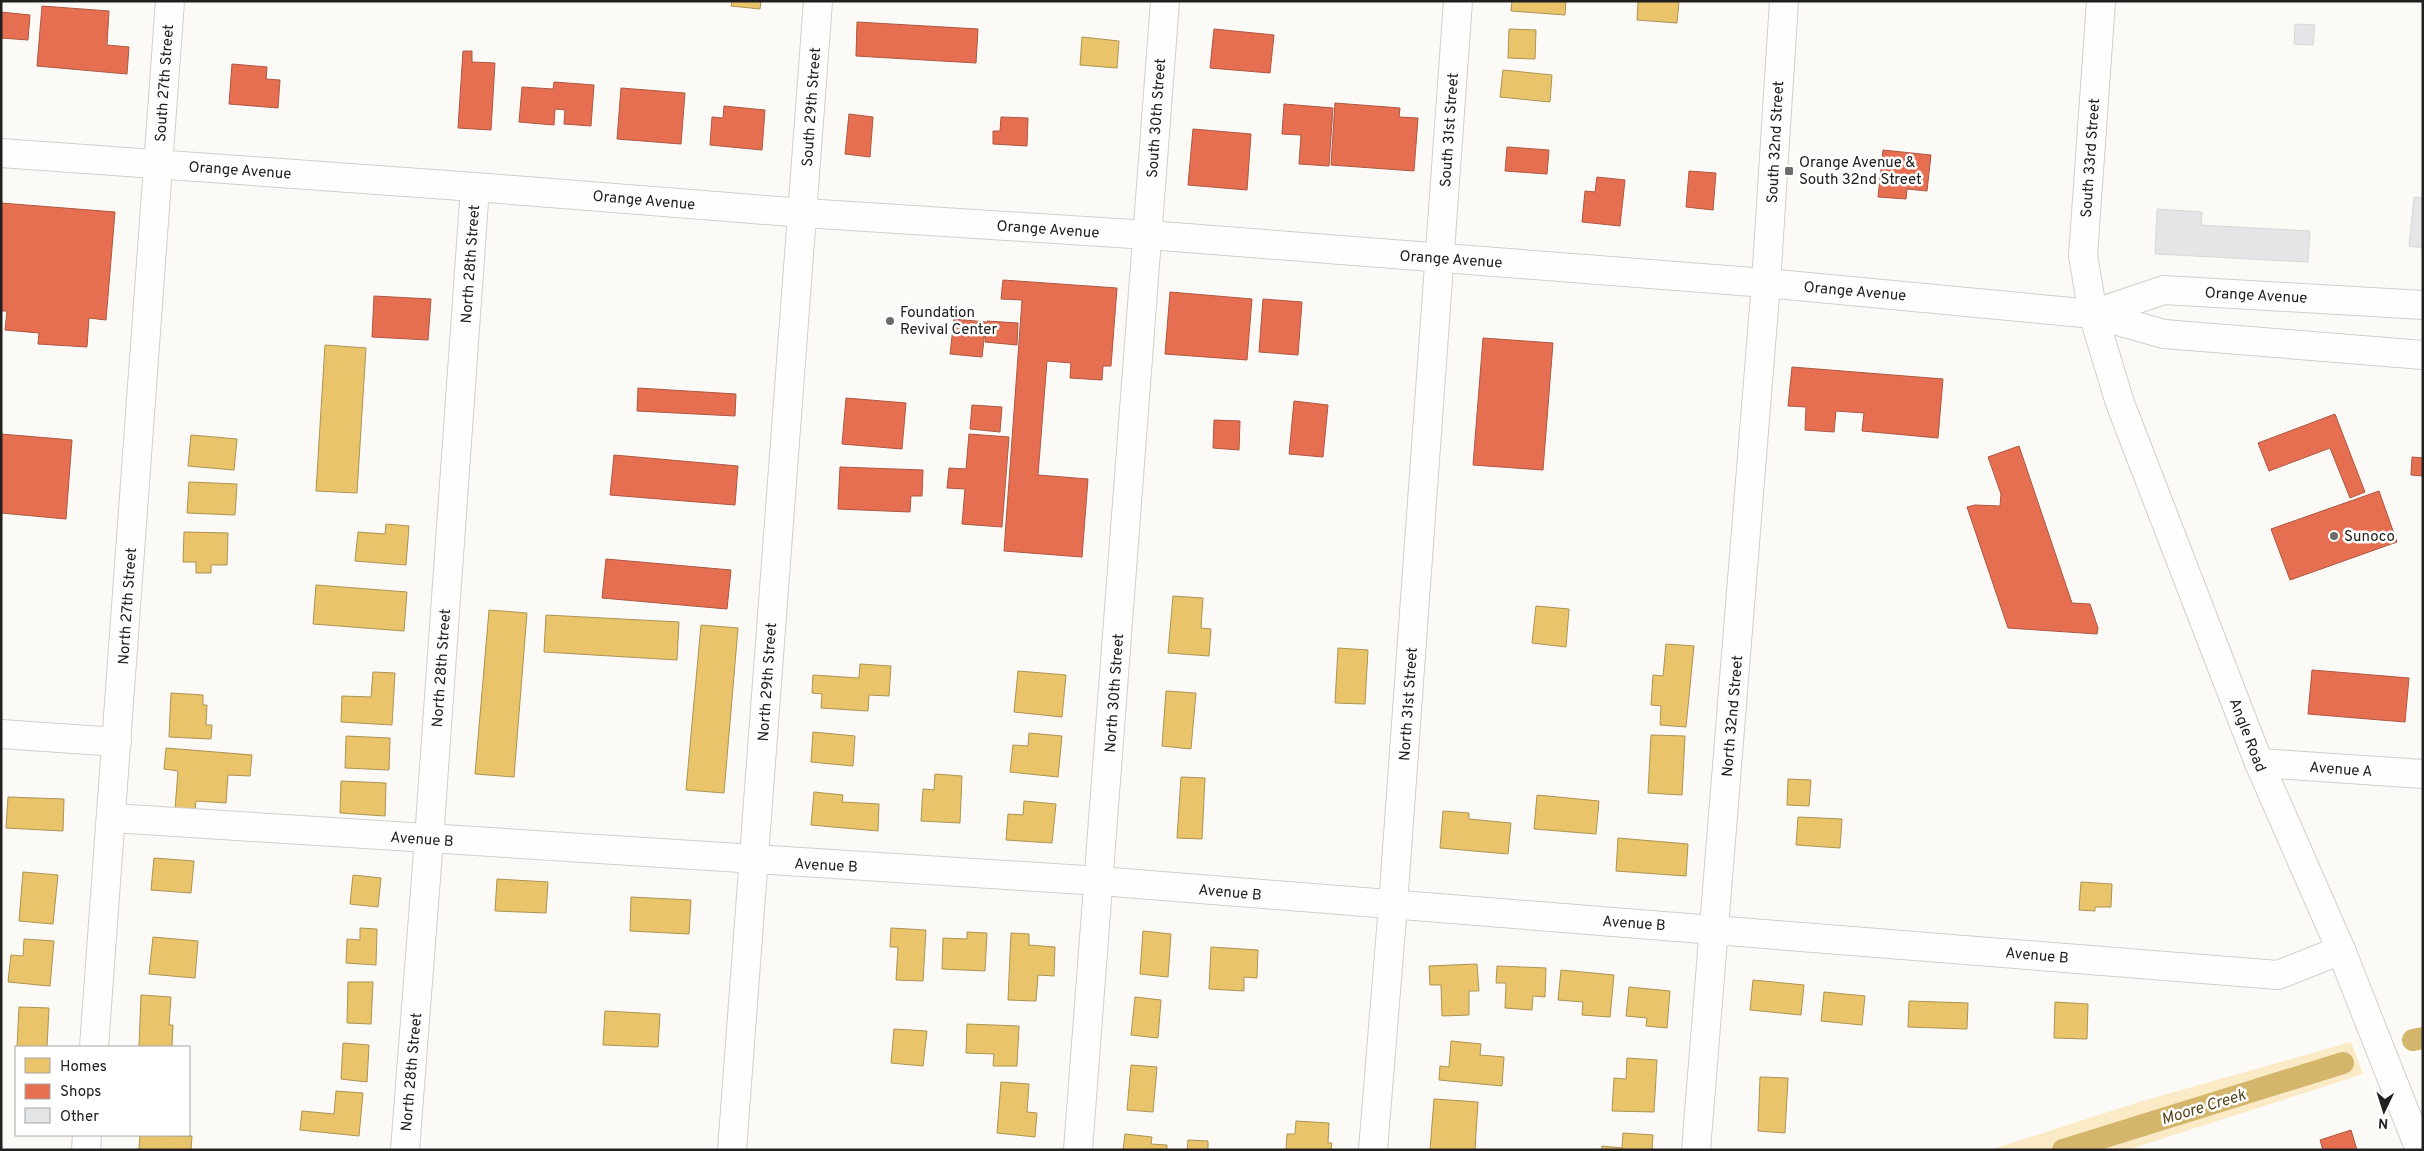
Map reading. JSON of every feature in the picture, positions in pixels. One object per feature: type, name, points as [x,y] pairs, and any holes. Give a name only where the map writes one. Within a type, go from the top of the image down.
[{"type":"street","name":"South 27th Street","points":[[158,165],[170,1]]},
{"type":"street","name":"South 29th Street","points":[[804,214],[818,1]]},
{"type":"street","name":"South 30th Street","points":[[1148,235],[1165,1]]},
{"type":"street","name":"South 31st Street","points":[[1440,258],[1458,1]]},
{"type":"street","name":"South 32nd Street","points":[[1766,283],[1784,1]]},
{"type":"street","name":"South 33rd Street","points":[[2093,314],[2083,256],[2101,1]]},
{"type":"street","name":"Orange Avenue","points":[[1,153],[475,187],[804,214],[1148,235],[1766,283],[2093,314],[2164,334],[2423,355]]},
{"type":"street","name":"North 27th Street","points":[[94,1046],[113,818],[158,165]]},
{"type":"street","name":"North 28th Street","points":[[404,1150],[429,839],[475,187]]},
{"type":"street","name":"North 29th Street","points":[[732,1150],[804,214]]},
{"type":"street","name":"North 30th Street","points":[[1078,1150],[1148,235]]},
{"type":"street","name":"North 31st Street","points":[[1372,1150],[1393,905],[1440,258]]},
{"type":"street","name":"North 32nd Street","points":[[1696,1150],[1766,283]]},
{"type":"street","name":"Orange Avenue","points":[[2093,314],[2164,290],[2423,305]]},
{"type":"street","name":"Angle Road","points":[[2093,314],[2123,411],[2258,763],[2341,950],[2420,1150]]},
{"type":"street","points":[[1,734],[117,742]]},
{"type":"street","name":"Avenue A","points":[[2258,763],[2423,774]]},
{"type":"street","name":"Avenue B","points":[[113,818],[1100,881],[2278,975],[2341,950]]},
{"type":"street","points":[[86,1150],[88,1136]]},
{"type":"shaded area","points":[[2351,1042],[2363,1074],[2127,1150],[1990,1150],[2139,1102]]},
{"type":"building: Homes","points":[[732,1],[761,1],[760,9],[731,6]]},
{"type":"building: Homes","points":[[1512,1],[1566,1],[1565,15],[1511,11]]},
{"type":"building: Homes","points":[[1679,1],[1677,23],[1637,20],[1638,2]]},
{"type":"building: Homes","points":[[1509,29],[1536,30],[1535,59],[1508,58]]},
{"type":"building: Homes","points":[[1082,37],[1119,41],[1117,68],[1080,65]]},
{"type":"building: Homes","points":[[1503,70],[1552,75],[1550,102],[1500,97]]},
{"type":"building: Homes","points":[[325,345],[366,348],[357,493],[316,491]]},
{"type":"building: Homes","points":[[191,435],[237,439],[234,470],[188,466]]},
{"type":"building: Homes","points":[[189,482],[237,484],[235,515],[187,513]]},
{"type":"building: Homes","points":[[386,524],[409,526],[406,565],[355,561],[358,532],[385,534]]},
{"type":"building: Homes","points":[[184,532],[228,533],[227,565],[211,565],[211,573],[196,573],[196,562],[183,562]]},
{"type":"building: Homes","points":[[316,585],[407,592],[404,631],[313,624]]},
{"type":"building: Homes","points":[[1173,596],[1203,598],[1201,628],[1211,629],[1209,656],[1168,653]]},
{"type":"building: Homes","points":[[1536,606],[1569,609],[1566,647],[1532,643]]},
{"type":"building: Homes","points":[[489,610],[527,613],[514,777],[475,774]]},
{"type":"building: Homes","points":[[546,615],[679,622],[677,660],[544,652]]},
{"type":"building: Homes","points":[[701,625],[738,628],[724,793],[686,790]]},
{"type":"building: Homes","points":[[1666,644],[1694,646],[1686,727],[1660,725],[1661,706],[1651,705],[1653,675],[1663,676]]},
{"type":"building: Homes","points":[[1338,648],[1368,650],[1365,704],[1335,703]]},
{"type":"building: Homes","points":[[860,664],[891,666],[889,696],[869,695],[868,711],[821,708],[822,694],[812,693],[813,675],[859,678]]},
{"type":"building: Homes","points":[[1018,671],[1066,675],[1062,717],[1014,712]]},
{"type":"building: Homes","points":[[373,672],[395,673],[392,725],[341,722],[342,696],[371,697]]},
{"type":"building: Homes","points":[[1166,691],[1196,693],[1191,749],[1162,746]]},
{"type":"building: Homes","points":[[171,693],[203,695],[203,705],[207,705],[206,725],[212,725],[211,739],[169,737]]},
{"type":"building: Homes","points":[[813,732],[855,736],[853,766],[811,762]]},
{"type":"building: Homes","points":[[1029,733],[1062,736],[1058,777],[1010,772],[1013,745],[1028,746]]},
{"type":"building: Homes","points":[[1651,735],[1685,736],[1682,795],[1648,793]]},
{"type":"building: Homes","points":[[346,736],[390,738],[389,770],[345,768]]},
{"type":"building: Homes","points":[[166,748],[252,755],[250,776],[228,775],[226,803],[196,801],[195,810],[175,809],[178,771],[164,769]]},
{"type":"building: Homes","points":[[935,774],[962,776],[960,823],[921,821],[923,789],[934,790]]},
{"type":"building: Homes","points":[[1181,777],[1205,778],[1202,839],[1177,838]]},
{"type":"building: Homes","points":[[1788,779],[1811,780],[1809,806],[1787,805]]},
{"type":"building: Homes","points":[[341,781],[386,783],[385,816],[340,813]]},
{"type":"building: Homes","points":[[814,792],[843,795],[842,802],[879,804],[878,831],[811,825]]},
{"type":"building: Homes","points":[[1537,795],[1599,801],[1596,834],[1534,829]]},
{"type":"building: Homes","points":[[8,797],[64,799],[63,831],[6,828]]},
{"type":"building: Homes","points":[[1024,801],[1056,804],[1052,843],[1006,840],[1008,814],[1023,815]]},
{"type":"building: Homes","points":[[1443,811],[1469,813],[1469,819],[1511,823],[1508,854],[1440,848]]},
{"type":"building: Homes","points":[[1798,817],[1842,819],[1840,848],[1796,845]]},
{"type":"building: Homes","points":[[1618,838],[1688,844],[1686,876],[1616,871]]},
{"type":"building: Homes","points":[[154,858],[194,861],[191,893],[151,890]]},
{"type":"building: Homes","points":[[23,872],[58,875],[53,924],[19,921]]},
{"type":"building: Homes","points":[[353,875],[381,878],[378,907],[350,904]]},
{"type":"building: Homes","points":[[497,879],[548,882],[546,913],[495,911]]},
{"type":"building: Homes","points":[[2081,882],[2112,884],[2111,907],[2095,907],[2095,911],[2079,910]]},
{"type":"building: Homes","points":[[631,897],[691,900],[689,934],[630,931]]},
{"type":"building: Homes","points":[[360,928],[377,929],[376,965],[346,963],[347,939],[360,940]]},
{"type":"building: Homes","points":[[891,928],[926,930],[923,981],[896,980],[898,947],[890,947]]},
{"type":"building: Homes","points":[[1143,931],[1171,934],[1168,977],[1140,974]]},
{"type":"building: Homes","points":[[967,932],[987,933],[985,971],[942,969],[943,938],[967,939]]},
{"type":"building: Homes","points":[[1011,933],[1029,934],[1029,945],[1055,947],[1054,976],[1038,975],[1036,1001],[1008,1000]]},
{"type":"building: Homes","points":[[153,937],[198,941],[195,978],[149,974]]},
{"type":"building: Homes","points":[[24,939],[54,941],[50,986],[8,982],[11,955],[23,956]]},
{"type":"building: Homes","points":[[1211,947],[1258,950],[1257,978],[1244,977],[1244,991],[1209,989]]},
{"type":"building: Homes","points":[[1477,964],[1479,991],[1469,991],[1469,1015],[1442,1016],[1441,985],[1430,985],[1429,966]]},
{"type":"building: Homes","points":[[1497,966],[1546,968],[1545,997],[1533,996],[1532,1010],[1505,1008],[1506,983],[1496,983]]},
{"type":"building: Homes","points":[[1561,970],[1614,975],[1610,1017],[1582,1015],[1583,1002],[1558,1000]]},
{"type":"building: Homes","points":[[1753,980],[1804,985],[1801,1015],[1750,1010]]},
{"type":"building: Homes","points":[[348,982],[373,982],[371,1024],[347,1023]]},
{"type":"building: Homes","points":[[1629,987],[1670,991],[1667,1028],[1646,1026],[1647,1018],[1626,1016]]},
{"type":"building: Homes","points":[[1824,992],[1865,996],[1862,1025],[1821,1021]]},
{"type":"building: Homes","points":[[141,995],[171,997],[169,1025],[173,1025],[172,1046],[139,1046]]},
{"type":"building: Homes","points":[[1135,997],[1161,1000],[1158,1038],[1131,1035]]},
{"type":"building: Homes","points":[[1909,1001],[1968,1003],[1967,1029],[1908,1027]]},
{"type":"building: Homes","points":[[2055,1002],[2088,1004],[2087,1039],[2054,1038]]},
{"type":"building: Homes","points":[[19,1007],[49,1008],[47,1046],[17,1046]]},
{"type":"building: Homes","points":[[605,1011],[660,1014],[658,1047],[603,1045]]},
{"type":"building: Homes","points":[[967,1024],[1019,1026],[1017,1066],[993,1066],[994,1054],[966,1053]]},
{"type":"building: Homes","points":[[894,1029],[927,1031],[923,1066],[891,1063]]},
{"type":"building: Homes","points":[[1451,1041],[1481,1044],[1480,1055],[1504,1057],[1502,1086],[1439,1080],[1440,1066],[1449,1067]]},
{"type":"building: Homes","points":[[343,1043],[369,1045],[367,1082],[341,1079]]},
{"type":"building: Homes","points":[[1627,1058],[1657,1060],[1654,1112],[1612,1111],[1614,1078],[1626,1079]]},
{"type":"building: Homes","points":[[1131,1065],[1157,1067],[1153,1112],[1127,1110]]},
{"type":"building: Homes","points":[[1760,1077],[1788,1078],[1785,1133],[1758,1131]]},
{"type":"building: Homes","points":[[1001,1082],[1029,1084],[1027,1112],[1037,1113],[1035,1137],[997,1133]]},
{"type":"building: Homes","points":[[336,1091],[363,1093],[359,1136],[300,1130],[302,1111],[334,1114]]},
{"type":"building: Homes","points":[[1434,1099],[1478,1102],[1475,1150],[1430,1150]]},
{"type":"building: Homes","points":[[1296,1121],[1329,1123],[1328,1143],[1332,1143],[1331,1150],[1286,1150],[1287,1134],[1295,1134]]},
{"type":"building: Homes","points":[[1623,1133],[1653,1135],[1652,1150],[1602,1150],[1602,1146],[1622,1148]]},
{"type":"building: Homes","points":[[1125,1134],[1152,1137],[1151,1144],[1167,1145],[1167,1150],[1123,1150]]},
{"type":"building: Homes","points":[[140,1136],[192,1136],[191,1150],[133,1150],[139,1149]]},
{"type":"building: Homes","points":[[1188,1140],[1208,1141],[1208,1150],[1187,1150]]},
{"type":"building: Shops","points":[[42,6],[109,11],[107,45],[129,47],[127,74],[37,66]]},
{"type":"building: Shops","points":[[1,12],[30,15],[28,40],[1,38]]},
{"type":"building: Shops","points":[[857,22],[978,29],[976,63],[856,56]]},
{"type":"building: Shops","points":[[1214,29],[1274,35],[1270,73],[1210,68]]},
{"type":"building: Shops","points":[[463,51],[472,51],[472,62],[495,63],[491,130],[458,128]]},
{"type":"building: Shops","points":[[232,64],[267,67],[266,79],[280,80],[278,108],[229,104]]},
{"type":"building: Shops","points":[[554,82],[594,85],[591,126],[564,124],[565,110],[555,109],[554,125],[519,122],[522,87],[553,89]]},
{"type":"building: Shops","points":[[621,88],[685,93],[681,144],[617,139]]},
{"type":"building: Shops","points":[[1335,103],[1400,108],[1399,117],[1418,118],[1414,171],[1331,165]]},
{"type":"building: Shops","points":[[1284,104],[1333,108],[1329,166],[1299,164],[1301,135],[1282,134]]},
{"type":"building: Shops","points":[[724,106],[765,110],[762,150],[710,145],[712,117],[723,118]]},
{"type":"building: Shops","points":[[849,114],[873,117],[870,157],[845,154]]},
{"type":"building: Shops","points":[[1001,117],[1028,118],[1027,146],[993,144],[993,131],[1000,131]]},
{"type":"building: Shops","points":[[1193,129],[1251,134],[1247,190],[1188,185]]},
{"type":"building: Shops","points":[[1507,147],[1549,150],[1547,174],[1505,171]]},
{"type":"building: Shops","points":[[1883,150],[1931,155],[1927,191],[1907,189],[1906,199],[1878,197]]},
{"type":"building: Shops","points":[[1689,171],[1716,173],[1713,210],[1686,207]]},
{"type":"building: Shops","points":[[1597,177],[1625,180],[1620,226],[1582,222],[1585,191],[1595,192]]},
{"type":"building: Shops","points":[[1,203],[115,212],[106,320],[89,318],[87,347],[38,344],[39,333],[5,330],[7,311],[1,311]]},
{"type":"building: Shops","points":[[1003,280],[1117,288],[1111,366],[1103,366],[1102,380],[1070,378],[1071,363],[1047,361],[1038,475],[1088,479],[1082,557],[1004,551],[1022,300],[1001,299]]},
{"type":"building: Shops","points":[[1170,292],[1252,299],[1247,360],[1165,354]]},
{"type":"building: Shops","points":[[374,296],[431,299],[428,340],[372,337]]},
{"type":"building: Shops","points":[[1263,299],[1302,302],[1298,355],[1259,352]]},
{"type":"building: Shops","points":[[954,319],[986,322],[982,357],[950,354]]},
{"type":"building: Shops","points":[[987,321],[1018,323],[1017,345],[985,342]]},
{"type":"building: Shops","points":[[1483,338],[1553,343],[1543,470],[1473,465]]},
{"type":"building: Shops","points":[[1792,367],[1943,379],[1938,438],[1862,431],[1864,413],[1836,411],[1834,432],[1805,430],[1806,407],[1788,406]]},
{"type":"building: Shops","points":[[638,388],[736,394],[735,416],[637,411]]},
{"type":"building: Shops","points":[[846,398],[906,403],[902,449],[842,444]]},
{"type":"building: Shops","points":[[1294,401],[1328,405],[1323,457],[1289,454]]},
{"type":"building: Shops","points":[[972,405],[1002,407],[1000,432],[970,429]]},
{"type":"building: Shops","points":[[2335,414],[2365,492],[2350,498],[2330,448],[2269,471],[2258,443]]},
{"type":"building: Shops","points":[[1214,420],[1240,421],[1239,450],[1213,448]]},
{"type":"building: Shops","points":[[1,434],[72,440],[66,519],[1,513]]},
{"type":"building: Shops","points":[[969,434],[1009,437],[1002,527],[962,524],[965,489],[947,488],[949,468],[966,469]]},
{"type":"building: Shops","points":[[2019,446],[2072,603],[2090,604],[2098,628],[2097,634],[2008,628],[1967,507],[1975,505],[2000,506],[2001,494],[1988,457]]},
{"type":"building: Shops","points":[[614,455],[738,466],[735,505],[610,495]]},
{"type":"building: Shops","points":[[2412,457],[2423,458],[2423,476],[2411,475]]},
{"type":"building: Shops","points":[[840,467],[923,470],[922,496],[911,496],[910,512],[838,509]]},
{"type":"building: Shops","name":"Sunoco","points":[[2379,491],[2397,542],[2290,580],[2271,529]]},
{"type":"building: Shops","points":[[606,559],[731,570],[727,609],[602,598]]},
{"type":"building: Shops","points":[[2312,670],[2409,678],[2405,722],[2308,714]]},
{"type":"building: Shops","points":[[2351,1130],[2357,1150],[2323,1150],[2320,1140]]},
{"type":"building: Other","points":[[2295,24],[2315,25],[2313,45],[2294,44]]},
{"type":"building: Other","points":[[2414,197],[2423,198],[2423,248],[2409,246]]},
{"type":"building: Other","points":[[2157,209],[2202,212],[2201,225],[2310,231],[2308,262],[2155,254]]},
{"type":"waterway","points":[[2413,1040],[2423,1038]]},
{"type":"waterway","name":"Moore Creek","points":[[2063,1150],[2343,1063]]},
{"type":"place","name":"Orange Avenue & South 32nd Street","points":[[1789,171]]},
{"type":"place","name":"Foundation Revival Center","points":[[890,321]]},
{"type":"place","name":"Sunoco","points":[[2334,536]]}]
